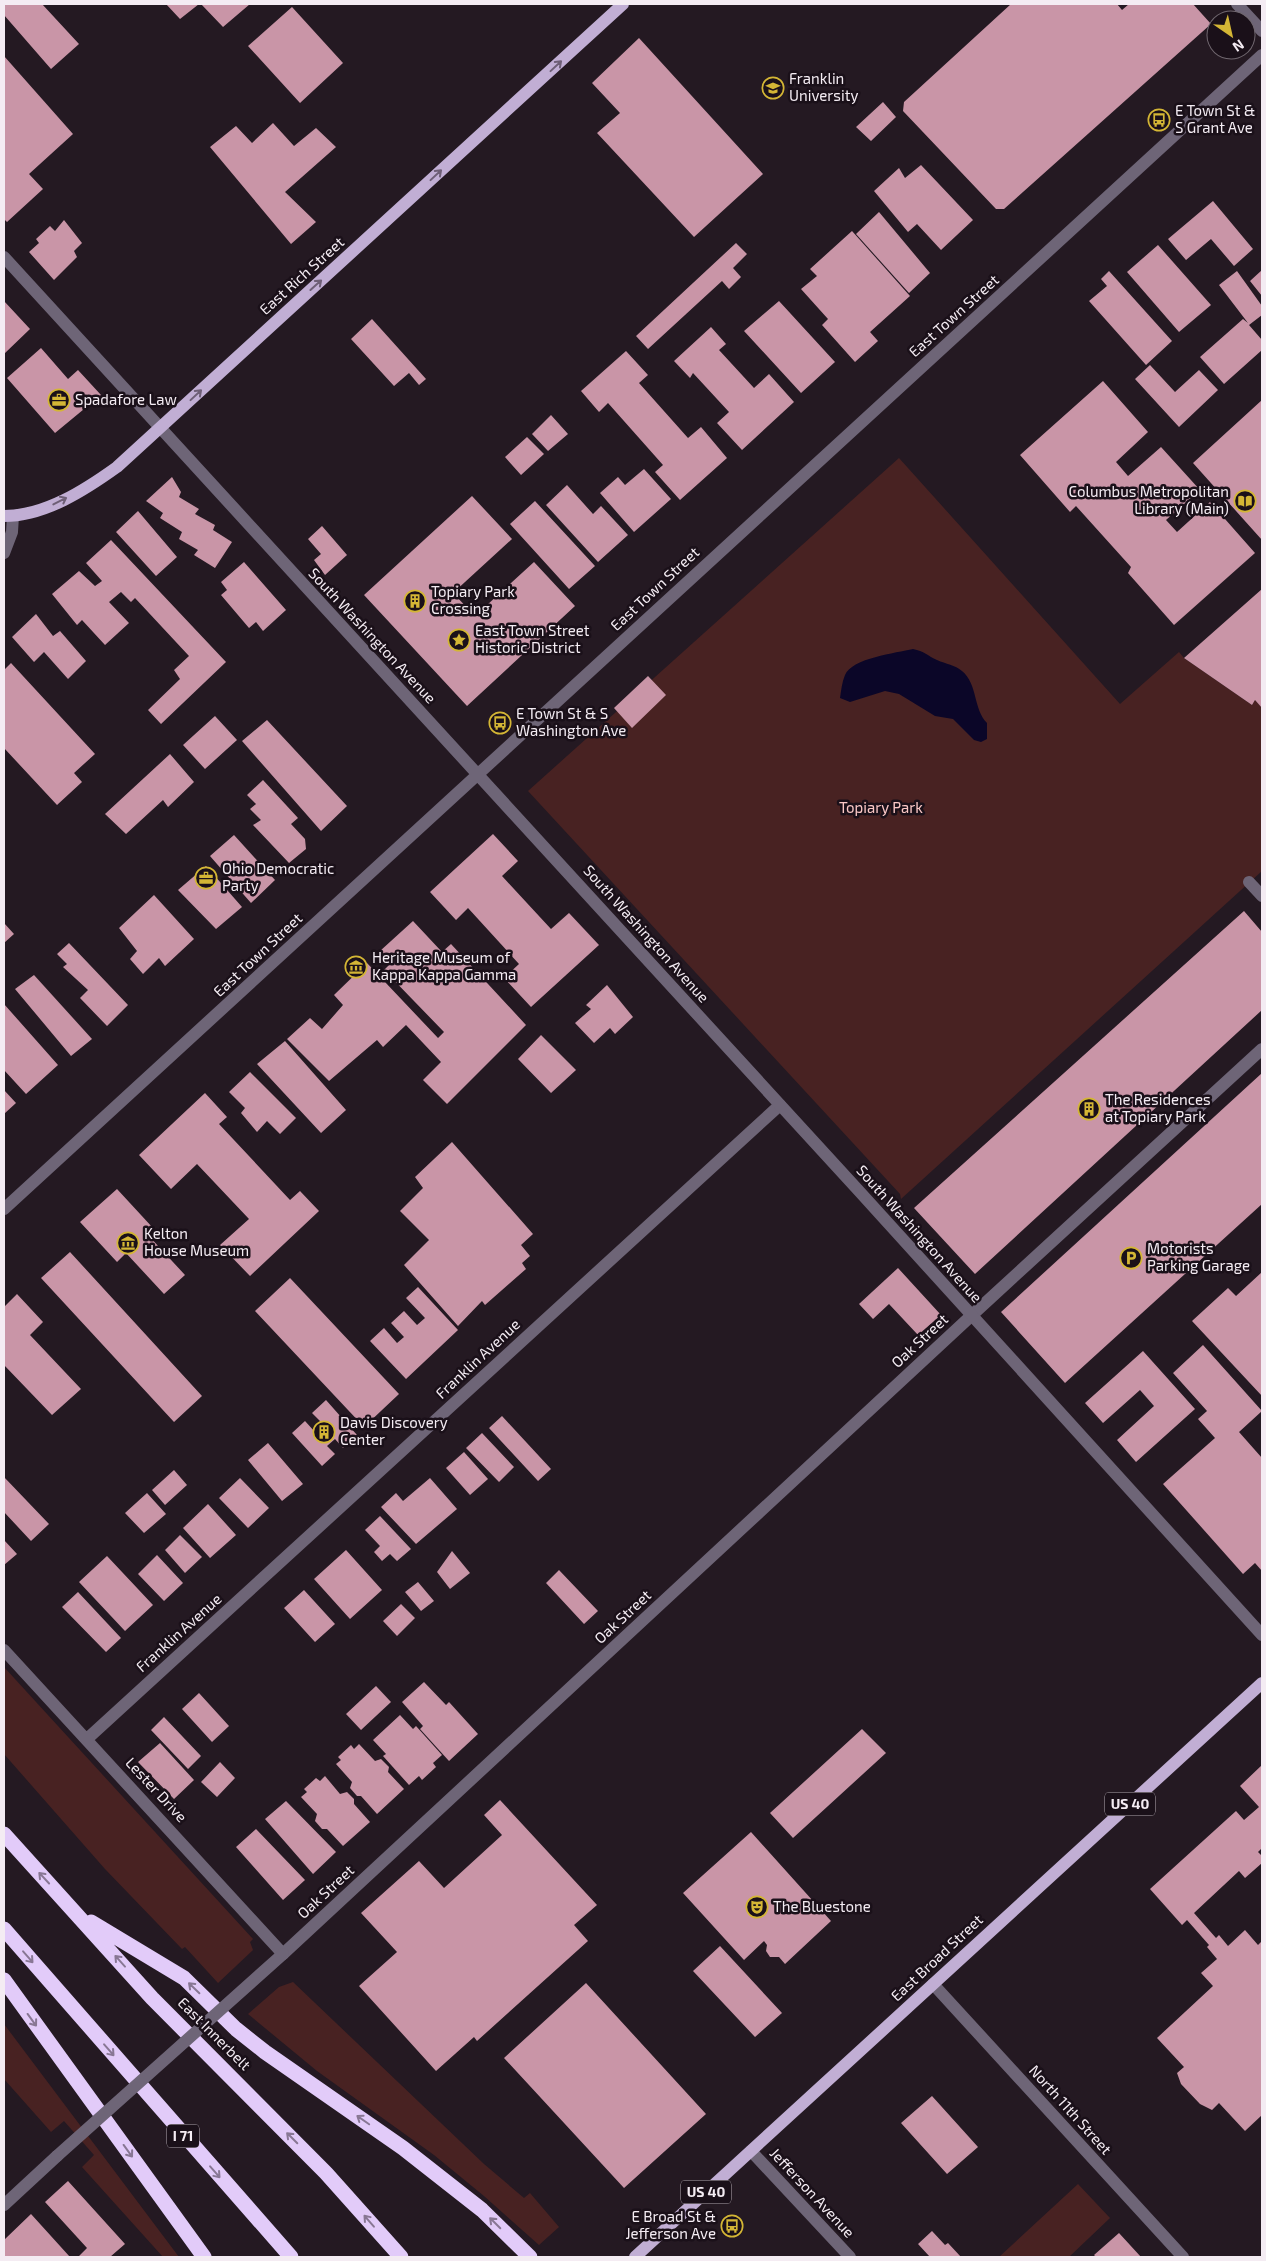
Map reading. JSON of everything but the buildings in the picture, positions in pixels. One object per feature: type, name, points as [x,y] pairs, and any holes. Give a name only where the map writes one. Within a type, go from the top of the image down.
[{"type":"highway","name":"East Innerbelt","points":[[4,1834],[152,1998],[326,2172],[401,2257]]},
{"type":"highway","points":[[77,1914],[184,1978],[236,2029],[265,2052],[403,2148],[482,2210],[530,2257]]},
{"type":"highway","name":"I 71","points":[[4,1930],[291,2257]]},
{"type":"highway","points":[[4,1980],[204,2257]]},
{"type":"main road","name":"East Rich Street","points":[[8,516],[52,505],[92,484],[117,467],[623,4]]},
{"type":"main road","name":"East Broad Street","points":[[635,2257],[1262,1683]]},
{"type":"street","points":[[1237,4],[1262,31]]},
{"type":"street","name":"East Town Street","points":[[4,1209],[1262,55]]},
{"type":"street","name":"South Washington Avenue","points":[[4,257],[1262,1635]]},
{"type":"street","name":"East Rich Street","points":[[4,553],[12,532],[8,516]]},
{"type":"street","points":[[1249,882],[1262,896]]},
{"type":"street","name":"Oak Street","points":[[4,2205],[283,1954],[1262,1049]]},
{"type":"street","name":"Franklin Avenue","points":[[87,1739],[780,1105]]},
{"type":"street","name":"Lester Drive","points":[[4,1650],[283,1954]]},
{"type":"street","name":"North 11th Street","points":[[934,1984],[1183,2257]]},
{"type":"street","name":"Jefferson Avenue","points":[[751,2151],[850,2257]]},
{"type":"green space","name":"Topiary Park","points":[[899,458],[1120,704],[1179,652],[1184,658],[1252,705],[1255,700],[1262,708],[1262,871],[901,1199],[900,1194],[528,791]]},
{"type":"green space","points":[[4,1667],[253,1939],[250,1942],[253,1950],[218,1983],[185,1947],[182,1949],[105,1869],[4,1754]]},
{"type":"green space","points":[[293,1982],[484,2164],[524,2198],[530,2193],[559,2227],[539,2245],[434,2155],[317,2071],[248,2014],[279,1987]]},
{"type":"green space","points":[[4,2024],[179,2257],[163,2257],[82,2167],[94,2155],[64,2121],[51,2132],[4,2079]]},
{"type":"green space","points":[[1078,2184],[1110,2218],[1069,2257],[999,2257]]},
{"type":"shaded area","points":[[913,649],[956,667],[967,676],[971,683],[979,711],[987,723],[987,739],[981,742],[974,740],[953,719],[935,716],[899,694],[885,691],[850,702],[840,698],[845,675],[856,664],[875,657]]},
{"type":"place","name":"Franklin University","points":[[773,88]]},
{"type":"place","name":"E Town St & S Grant Ave","points":[[1159,120]]},
{"type":"place","name":"Spadafore Law","points":[[59,400]]},
{"type":"place","name":"Columbus Metropolitan Library (Main)","points":[[1245,501]]},
{"type":"place","name":"Topiary Park Crossing","points":[[415,601]]},
{"type":"place","name":"East Town Street Historic District","points":[[459,640]]},
{"type":"place","name":"E Town St & S Washington Ave","points":[[500,723]]},
{"type":"place","name":"Ohio Democratic Party","points":[[206,878]]},
{"type":"place","name":"Heritage Museum of Kappa Kappa Gamma","points":[[356,967]]},
{"type":"place","name":"The Residences at Topiary Park","points":[[1089,1109]]},
{"type":"place","name":"Kelton House Museum","points":[[128,1243]]},
{"type":"place","name":"Motorists Parking Garage","points":[[1131,1258]]},
{"type":"place","name":"Davis Discovery Center","points":[[324,1432]]},
{"type":"place","name":"The Bluestone","points":[[757,1907]]},
{"type":"place","name":"E Broad St & Jefferson Ave","points":[[732,2226]]}]
